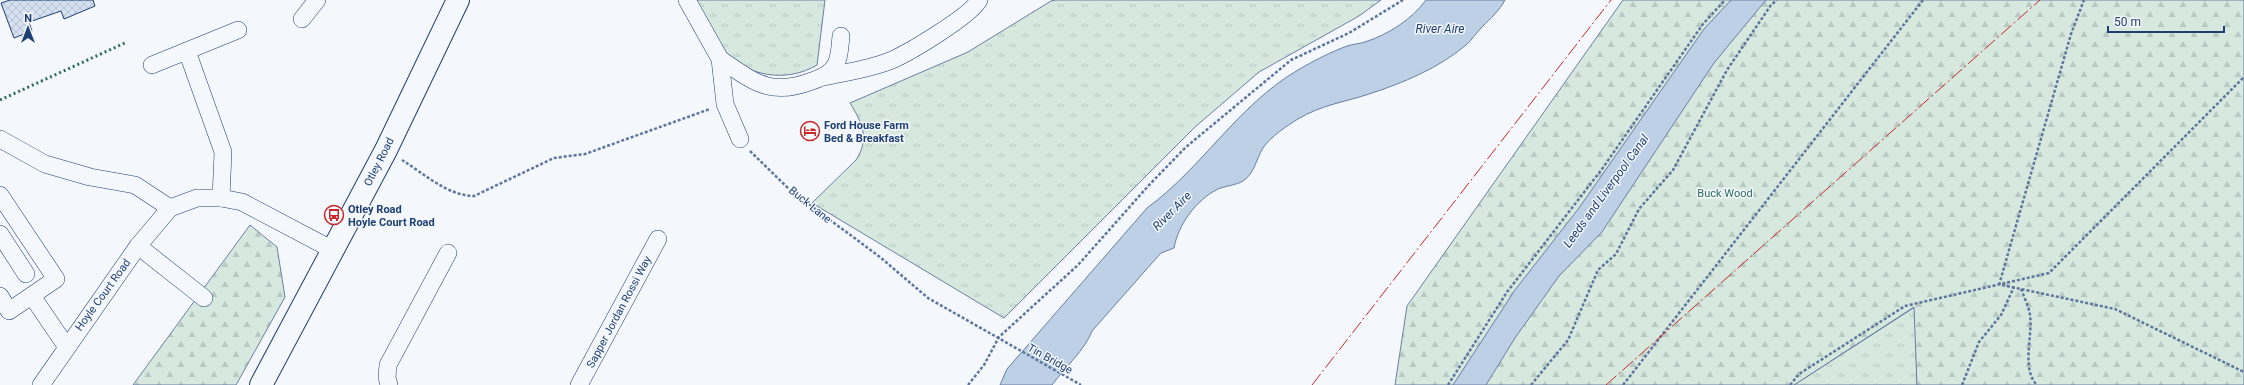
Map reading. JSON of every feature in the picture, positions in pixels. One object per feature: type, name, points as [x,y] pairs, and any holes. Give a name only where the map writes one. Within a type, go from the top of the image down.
[{"type":"main road","name":"Otley Road","points":[[266,383],[333,250],[386,150],[458,0]]},
{"type":"street","points":[[302,19],[317,0]]},
{"type":"street","points":[[687,0],[720,59],[725,104],[740,139]]},
{"type":"street","points":[[720,59],[754,82],[768,87],[785,89],[893,59],[965,16],[976,7],[980,0]]},
{"type":"street","points":[[152,65],[238,30]]},
{"type":"street","points":[[824,77],[836,64],[841,36]]},
{"type":"street","points":[[187,51],[223,152],[221,198]]},
{"type":"street","points":[[0,138],[45,164],[90,177],[135,185],[170,208],[198,198],[221,198],[242,202],[262,211],[333,250]]},
{"type":"street","points":[[0,195],[56,279],[9,311],[0,296]]},
{"type":"street","name":"Hoyle Court Road","points":[[40,385],[66,346],[138,246],[170,208]]},
{"type":"street","points":[[0,234],[26,274]]},
{"type":"street","name":"Sapper Jordan Rossi Way","points":[[579,385],[658,239]]},
{"type":"street","points":[[138,246],[204,298]]},
{"type":"street","points":[[389,385],[387,378],[388,365],[448,253]]},
{"type":"street","points":[[32,296],[66,346]]},
{"type":"path","points":[[968,385],[984,365],[999,337],[1078,265],[1150,184],[1186,147],[1291,60],[1348,32],[1403,0]]},
{"type":"path","points":[[1448,385],[1507,292],[1602,169],[1703,24],[1725,0]]},
{"type":"path","points":[[1531,385],[1568,340],[1598,270],[1616,254],[1639,209],[1673,170],[1727,70],[1771,5],[1777,0]]},
{"type":"path","points":[[1623,385],[1923,0]]},
{"type":"path","points":[[1999,285],[2071,34],[2084,0]]},
{"type":"path","points":[[1790,385],[1799,374],[1905,306],[2049,273],[2244,77]]},
{"type":"path","points":[[386,150],[452,192],[465,196],[474,196],[554,158],[585,154],[725,104]]},
{"type":"path","name":"Buck Lane","points":[[740,139],[755,157],[791,191],[880,257],[928,298],[999,337],[1012,347]]},
{"type":"path","points":[[1999,285],[2115,309],[2244,372]]},
{"type":"path","points":[[1962,385],[1979,342],[2001,315],[2014,288]]},
{"type":"path","points":[[2021,289],[2030,315],[2029,367],[2033,381],[2037,385]]},
{"type":"path","name":"Tin Bridge","points":[[1012,347],[1081,385]]},
{"type":"green space","points":[[692,0],[825,0],[817,65],[805,71],[780,75],[755,71],[743,66],[722,50]]},
{"type":"green space","points":[[1381,0],[1359,16],[1259,72],[1195,127],[1004,318],[812,203],[856,160],[863,145],[863,131],[861,124],[850,103],[968,52],[1051,1]]},
{"type":"green space","name":"Buck Wood","points":[[1623,0],[2244,0],[2244,385],[1917,385],[1914,307],[1794,385],[1395,385],[1407,306]]},
{"type":"green space","points":[[250,225],[277,247],[285,297],[236,385],[133,385]]},
{"type":"green space","points":[[1915,307],[1917,385],[1794,385]]},
{"type":"water","name":"River Aire","points":[[1426,0],[1505,0],[1468,43],[1444,61],[1395,85],[1315,110],[1279,132],[1263,148],[1253,170],[1247,178],[1238,184],[1218,189],[1195,206],[1179,231],[1174,248],[1161,253],[1152,263],[1092,331],[1080,352],[1052,385],[1000,385],[1007,369],[1147,208],[1167,192],[1238,118],[1277,84],[1298,70],[1341,48],[1365,42],[1383,35],[1399,26],[1414,14]]},
{"type":"water","name":"Leeds and Liverpool Canal","points":[[1731,0],[1766,0],[1714,63],[1602,232],[1559,276],[1515,338],[1486,385],[1453,385],[1515,290],[1579,208],[1704,29]]},
{"type":"building","points":[[10,0],[93,0],[95,6],[64,19],[61,11],[29,22],[32,31],[14,38],[1,3]]},
{"type":"hedge","points":[[0,100],[127,42]]},
{"type":"power","points":[[1312,385],[1611,0]]},
{"type":"power","points":[[1606,385],[2040,0]]},
{"type":"place","name":"Ford House Farm Bed & Breakfast","points":[[810,131]]},
{"type":"place","name":"Otley Road Hoyle Court Road","points":[[334,215]]}]
